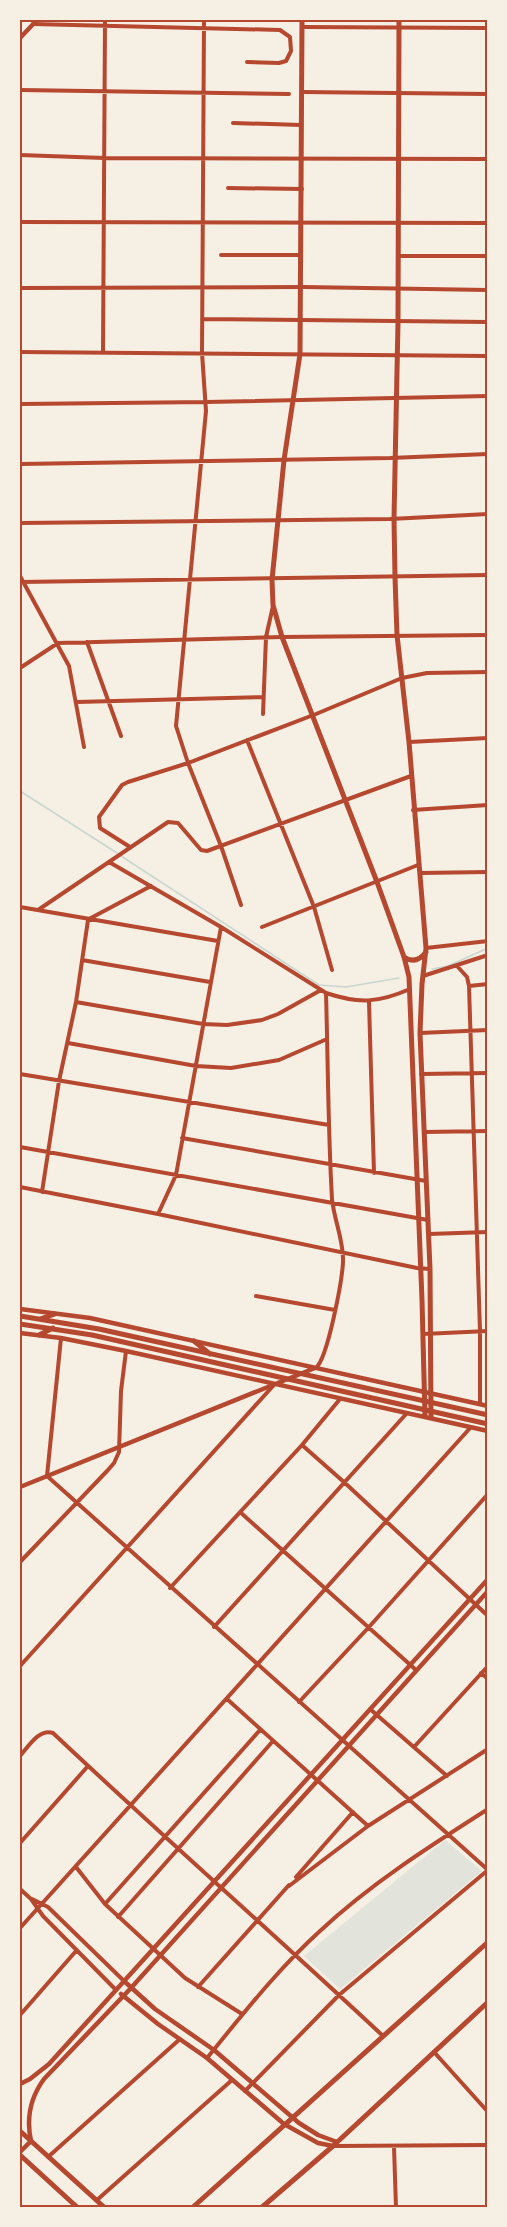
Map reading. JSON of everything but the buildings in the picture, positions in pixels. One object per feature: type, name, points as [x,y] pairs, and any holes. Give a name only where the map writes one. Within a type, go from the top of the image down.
[{"type":"main road","points":[[302,20],[300,354],[277,521],[272,580],[273,605],[282,637],[376,882],[404,957],[409,977],[423,1334],[428,1393]]},
{"type":"main road","points":[[399,20],[399,290],[394,577],[397,635],[409,742],[426,950],[420,1033],[430,1269],[428,1417]]},
{"type":"main road","points":[[404,957],[409,960],[417,959],[426,950]]},
{"type":"main road","points":[[411,989],[422,984]]},
{"type":"main road","points":[[38,1319],[56,1314]]},
{"type":"main road","points":[[20,1316],[99,1329],[488,1415]]},
{"type":"main road","points":[[20,1324],[53,1328],[488,1424]]},
{"type":"main road","points":[[39,1335],[53,1328]]},
{"type":"main road","points":[[194,1341],[211,1355]]},
{"type":"main road","points":[[192,2208],[488,1942]]},
{"type":"main road","points":[[261,2208],[335,2144],[488,2002]]},
{"type":"main road","points":[[20,2131],[105,2208]]},
{"type":"main road","points":[[20,2153],[78,2208]]},
{"type":"street","points":[[20,38],[37,20]]},
{"type":"street","points":[[103,352],[105,20]]},
{"type":"street","points":[[204,20],[202,352],[207,402],[176,726],[241,905]]},
{"type":"street","points":[[32,24],[280,30],[290,37],[291,51],[286,61],[279,63],[247,62]]},
{"type":"street","points":[[302,27],[488,28]]},
{"type":"street","points":[[20,90],[289,94]]},
{"type":"street","points":[[302,92],[488,94]]},
{"type":"street","points":[[233,123],[302,125]]},
{"type":"street","points":[[20,155],[104,158],[488,159]]},
{"type":"street","points":[[228,188],[302,189]]},
{"type":"street","points":[[20,222],[488,223]]},
{"type":"street","points":[[221,255],[301,255]]},
{"type":"street","points":[[398,256],[488,256]]},
{"type":"street","points":[[20,288],[301,287],[488,290]]},
{"type":"street","points":[[202,319],[488,322]]},
{"type":"street","points":[[20,352],[488,356]]},
{"type":"street","points":[[20,404],[488,396]]},
{"type":"street","points":[[20,464],[395,458],[488,454]]},
{"type":"street","points":[[20,523],[394,519],[488,514]]},
{"type":"street","points":[[21,582],[488,575]]},
{"type":"street","points":[[20,576],[21,582],[58,643],[69,666],[84,747]]},
{"type":"street","points":[[263,714],[266,637],[273,605]]},
{"type":"street","points":[[22,667],[58,643],[266,637],[488,635]]},
{"type":"street","points":[[87,642],[120,736]]},
{"type":"street","points":[[130,847],[100,828],[99,816],[122,785],[188,763],[402,678],[427,673],[488,672]]},
{"type":"street","points":[[77,702],[262,698]]},
{"type":"street","points":[[409,742],[488,738]]},
{"type":"street","points":[[247,740],[314,907],[332,970]]},
{"type":"street","points":[[38,910],[171,821],[178,823],[201,850],[207,851],[411,776]]},
{"type":"street","points":[[413,810],[488,805]]},
{"type":"street","points":[[110,862],[221,927],[326,993],[343,999],[369,1002],[385,999],[411,989]]},
{"type":"street","points":[[262,927],[418,866]]},
{"type":"street","points":[[419,873],[488,872]]},
{"type":"street","points":[[88,920],[151,886]]},
{"type":"street","points":[[20,908],[218,941]]},
{"type":"street","points":[[42,1192],[59,1081],[76,1002],[88,920]]},
{"type":"street","points":[[158,1214],[176,1175],[221,927]]},
{"type":"street","points":[[426,950],[488,941]]},
{"type":"street","points":[[423,976],[488,955]]},
{"type":"street","points":[[82,960],[210,982]]},
{"type":"street","points":[[457,966],[467,977],[469,986],[480,1331],[480,1404]]},
{"type":"street","points":[[469,986],[488,984]]},
{"type":"street","points":[[76,1002],[203,1024],[227,1025],[262,1020],[297,1005],[321,990]]},
{"type":"street","points":[[20,1487],[274,1386],[316,1368],[322,1360],[335,1310],[343,1265],[343,1252],[333,1203],[330,1166],[326,993]]},
{"type":"street","points":[[369,1002],[374,1173]]},
{"type":"street","points":[[420,1033],[488,1030]]},
{"type":"street","points":[[68,1043],[196,1066],[231,1068],[254,1066],[279,1059],[327,1038]]},
{"type":"street","points":[[421,1074],[488,1073]]},
{"type":"street","points":[[20,1074],[329,1125]]},
{"type":"street","points":[[424,1132],[488,1131]]},
{"type":"street","points":[[182,1138],[330,1166],[426,1181]]},
{"type":"street","points":[[20,1147],[428,1220]]},
{"type":"street","points":[[20,1187],[430,1269]]},
{"type":"street","points":[[429,1234],[488,1232]]},
{"type":"street","points":[[256,1296],[335,1310]]},
{"type":"street","points":[[20,1309],[90,1318],[488,1406]]},
{"type":"street","points":[[423,1334],[488,1331]]},
{"type":"street","points":[[20,1333],[61,1338],[126,1351],[274,1386],[407,1412],[488,1431]]},
{"type":"street","points":[[47,1476],[61,1338]]},
{"type":"street","points":[[20,1562],[114,1463],[119,1447],[121,1391],[126,1351]]},
{"type":"street","points":[[20,1666],[274,1386]]},
{"type":"street","points":[[170,1588],[302,1445],[340,1399]]},
{"type":"street","points":[[214,1627],[407,1412]]},
{"type":"street","points":[[20,1928],[471,1427]]},
{"type":"street","points":[[302,1445],[488,1616]]},
{"type":"street","points":[[47,1476],[348,1748],[410,1799],[488,1870],[339,1995],[245,2091]]},
{"type":"street","points":[[298,1702],[369,1627],[488,1494]]},
{"type":"street","points":[[240,1512],[416,1670]]},
{"type":"street","points":[[20,2084],[49,2064],[488,1579]]},
{"type":"street","points":[[20,2153],[31,2141],[28,2115],[36,2089],[131,1988],[488,1591]]},
{"type":"street","points":[[414,1747],[488,1666]]},
{"type":"street","points":[[481,1673],[488,1678]]},
{"type":"street","points":[[227,1700],[368,1826]]},
{"type":"street","points":[[370,1708],[447,1776]]},
{"type":"street","points":[[105,1904],[260,1730]]},
{"type":"street","points":[[20,1756],[39,1734],[47,1731],[53,1733],[383,2036]]},
{"type":"street","points":[[118,1917],[273,1741]]},
{"type":"street","points":[[289,1886],[368,1826],[488,1749]]},
{"type":"street","points":[[20,1843],[88,1766]]},
{"type":"street","points":[[207,2058],[242,2014],[322,1929],[367,1892],[488,1809]]},
{"type":"street","points":[[198,1987],[353,1812]]},
{"type":"street","points":[[76,1868],[105,1904],[185,1978],[242,2014]]},
{"type":"street","points":[[20,1889],[76,1951],[123,1996],[207,2058],[292,2130],[318,2143],[335,2144]]},
{"type":"street","points":[[31,1899],[43,1902],[124,1982],[169,2020],[214,2050],[299,2123],[335,2144],[343,2147],[488,2145]]},
{"type":"street","points":[[20,2015],[76,1951]]},
{"type":"street","points":[[48,2157],[180,2038]]},
{"type":"street","points":[[434,2052],[488,2112]]},
{"type":"street","points":[[97,2200],[232,2080]]},
{"type":"street","points":[[292,2130],[299,2123]]},
{"type":"street","points":[[394,2147],[396,2208]]},
{"type":"shaded area","points":[[445,1840],[482,1871],[340,1989],[304,1956]]},
{"type":"waterway","points":[[20,791],[117,853]]},
{"type":"waterway","points":[[121,856],[319,985],[346,987],[399,978]]},
{"type":"waterway","points":[[432,969],[448,966],[488,948]]}]
